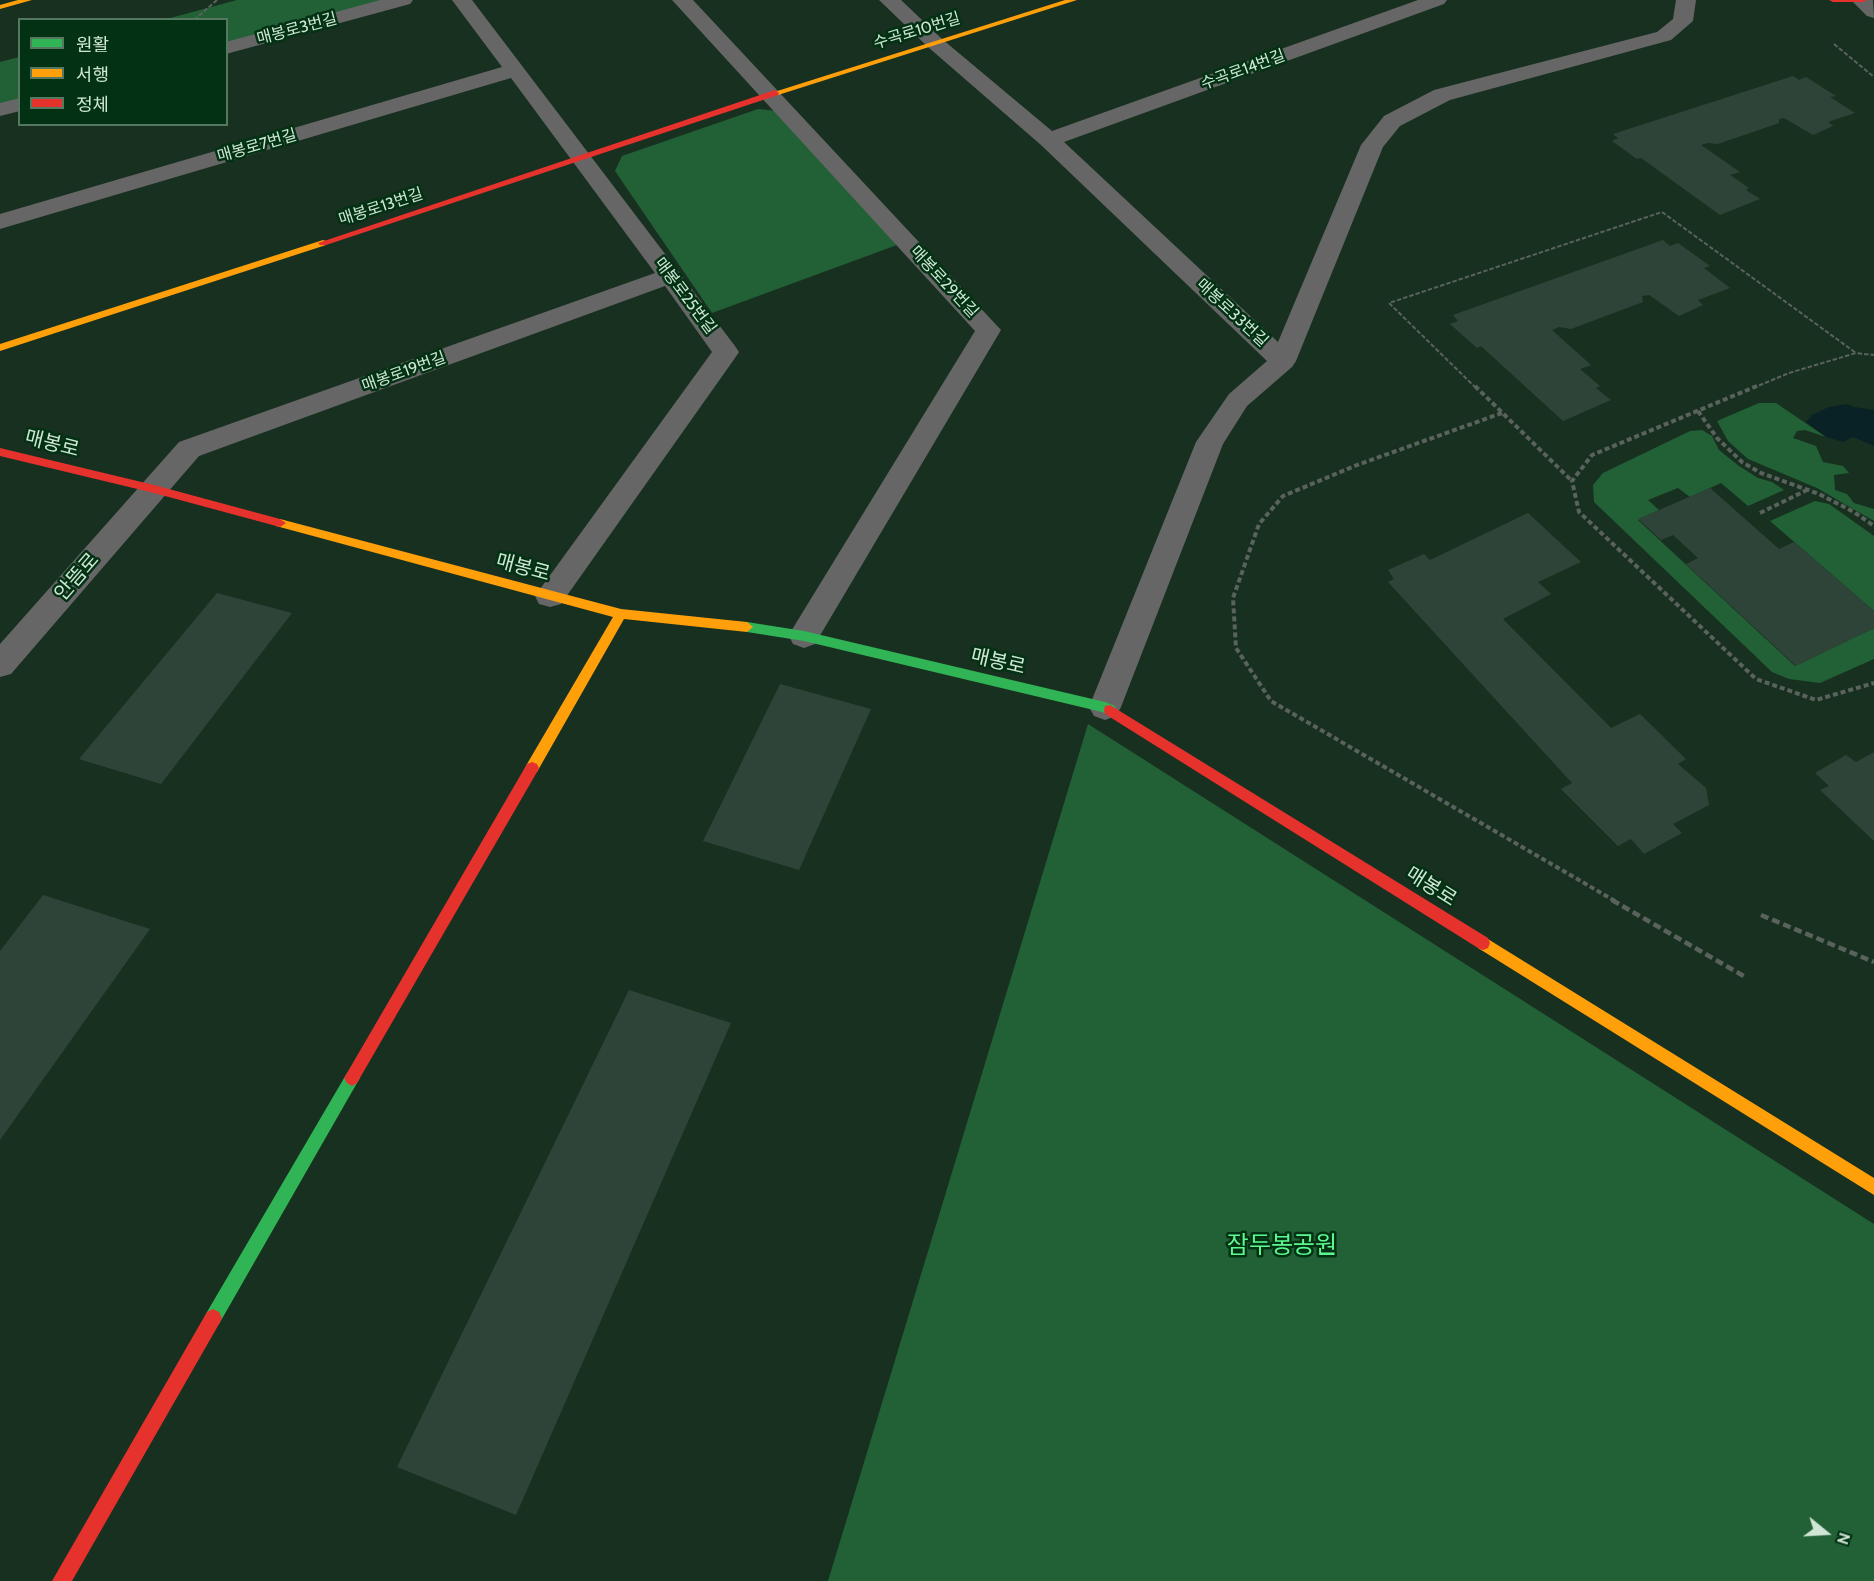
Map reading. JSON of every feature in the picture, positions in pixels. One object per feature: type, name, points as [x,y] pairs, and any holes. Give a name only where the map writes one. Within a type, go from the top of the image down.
[{"type":"street","points":[[0,7],[28,0]]},
{"type":"street","name":"매봉로3번길","points":[[228,47],[403,0]]},
{"type":"street","name":"매봉로25번길","points":[[462,0],[583,158],[726,352],[550,596]]},
{"type":"street","name":"매봉로29번길","points":[[682,0],[988,330],[804,636]]},
{"type":"street","name":"매봉로33번길","points":[[889,0],[935,43],[1048,140],[1283,361],[1238,400],[1210,442],[1105,707]]},
{"type":"street","name":"수곡로10번길","points":[[771,94],[1073,0]]},
{"type":"street","name":"수곡로14번길","points":[[1048,140],[1437,0]]},
{"type":"street","points":[[1283,361],[1372,145],[1392,121],[1442,95],[1664,36],[1683,21],[1686,0]]},
{"type":"street","points":[[1833,0],[1862,0],[1874,12]]},
{"type":"street","name":"매봉로7번길","points":[[0,222],[514,70]]},
{"type":"street","name":"매봉로13번길","points":[[0,348],[583,158],[771,94]]},
{"type":"street","points":[[0,110],[18,105]]},
{"type":"street","name":"매봉로19번길","points":[[154,489],[189,449],[670,276]]},
{"type":"street","name":"매봉로","points":[[0,452],[154,489],[621,614],[717,622],[804,636],[1105,707],[1874,1187]]},
{"type":"street","name":"안뜸로","points":[[0,665],[154,489]]},
{"type":"street","points":[[61,1581],[621,614]]},
{"type":"path","points":[[196,18],[217,0]]},
{"type":"path","points":[[1834,44],[1874,77]]},
{"type":"path","points":[[1874,355],[1856,352],[1662,212],[1389,303],[1572,482],[1579,512],[1756,679],[1816,700],[1856,690],[1874,682]]},
{"type":"path","points":[[1572,482],[1592,455],[1789,373],[1856,352]]},
{"type":"path","points":[[1698,411],[1717,438],[1742,462],[1761,473],[1808,490],[1854,512],[1874,526]]},
{"type":"path","points":[[1502,413],[1357,465],[1283,496],[1259,524],[1233,598],[1236,648],[1271,701],[1747,978]]},
{"type":"path","points":[[1760,513],[1808,490]]},
{"type":"path","points":[[1761,915],[1874,962]]},
{"type":"green space","points":[[237,0],[383,0],[228,43],[228,18],[170,18]]},
{"type":"green space","points":[[18,57],[18,99],[0,104],[0,62]]},
{"type":"green space","points":[[758,109],[778,111],[897,245],[712,313],[615,171],[622,156]]},
{"type":"green space","points":[[1759,403],[1776,403],[1826,437],[1805,430],[1797,431],[1793,438],[1816,446],[1823,462],[1843,466],[1849,473],[1834,475],[1835,490],[1847,494],[1854,503],[1874,509],[1874,521],[1817,488],[1748,459],[1728,441],[1717,421]]},
{"type":"green space","points":[[1702,430],[1712,436],[1719,450],[1739,466],[1784,490],[1748,506],[1721,483],[1690,497],[1678,488],[1648,500],[1659,510],[1638,520],[1795,666],[1874,628],[1874,659],[1820,683],[1789,679],[1772,672],[1594,502],[1593,485],[1603,473],[1690,431]]},
{"type":"green space","points":[[1815,501],[1829,504],[1874,536],[1874,611],[1770,521]]},
{"type":"green space","name":"잠두봉공원","points":[[1088,724],[1874,1224],[1874,1581],[828,1581]]},
{"type":"water","points":[[1846,404],[1874,410],[1874,446],[1853,437],[1843,442],[1826,437],[1806,422],[1812,415],[1829,407]]},
{"type":"building","points":[[1793,76],[1799,80],[1806,77],[1836,96],[1830,97],[1855,113],[1828,122],[1833,126],[1813,135],[1784,118],[1779,119],[1779,123],[1718,144],[1701,145],[1740,172],[1730,175],[1760,199],[1720,215],[1641,158],[1637,159],[1612,141],[1618,138],[1613,134]]},
{"type":"building","points":[[1663,240],[1670,246],[1678,243],[1710,266],[1704,268],[1730,288],[1698,300],[1703,305],[1679,316],[1649,295],[1642,296],[1643,302],[1571,329],[1559,327],[1552,330],[1591,365],[1580,369],[1600,386],[1596,388],[1611,400],[1563,421],[1481,346],[1477,348],[1450,324],[1458,321],[1453,315]]},
{"type":"building","points":[[1710,488],[1779,549],[1794,542],[1874,611],[1874,628],[1796,666],[1686,564],[1698,558],[1673,535],[1661,540],[1638,519]]},
{"type":"building","points":[[1528,513],[1581,562],[1538,582],[1551,594],[1503,619],[1611,728],[1640,714],[1686,759],[1678,764],[1706,788],[1709,805],[1673,824],[1682,833],[1644,854],[1631,839],[1618,846],[1561,789],[1572,783],[1388,582],[1394,579],[1388,570],[1424,554],[1430,560]]},
{"type":"building","points":[[217,593],[292,613],[161,784],[79,759]]},
{"type":"building","points":[[780,684],[871,709],[799,870],[703,841]]},
{"type":"building","points":[[1874,752],[1874,841],[1820,790],[1829,786],[1815,773],[1846,755],[1856,762]]},
{"type":"building","points":[[43,895],[150,929],[0,1140],[0,951]]},
{"type":"building","points":[[629,990],[731,1023],[516,1515],[397,1467]]},
{"type":"traffic: fast","points":[[747,627],[804,636],[1110,710]]},
{"type":"traffic: fast","points":[[213,1318],[352,1078]]},
{"type":"traffic: slow","points":[[0,7],[28,0]]},
{"type":"traffic: slow","points":[[775,93],[1073,0]]},
{"type":"traffic: slow","points":[[0,348],[323,243]]},
{"type":"traffic: slow","points":[[280,523],[621,614],[747,627]]},
{"type":"traffic: slow","points":[[532,768],[621,614]]},
{"type":"traffic: slow","points":[[1483,943],[1874,1187]]},
{"type":"traffic: jam","points":[[1833,0],[1863,0]]},
{"type":"traffic: jam","points":[[323,243],[775,93]]},
{"type":"traffic: jam","points":[[0,452],[154,489],[280,523]]},
{"type":"traffic: jam","points":[[1110,710],[1483,943]]},
{"type":"traffic: jam","points":[[352,1078],[532,768]]},
{"type":"traffic: jam","points":[[61,1581],[213,1318]]}]
